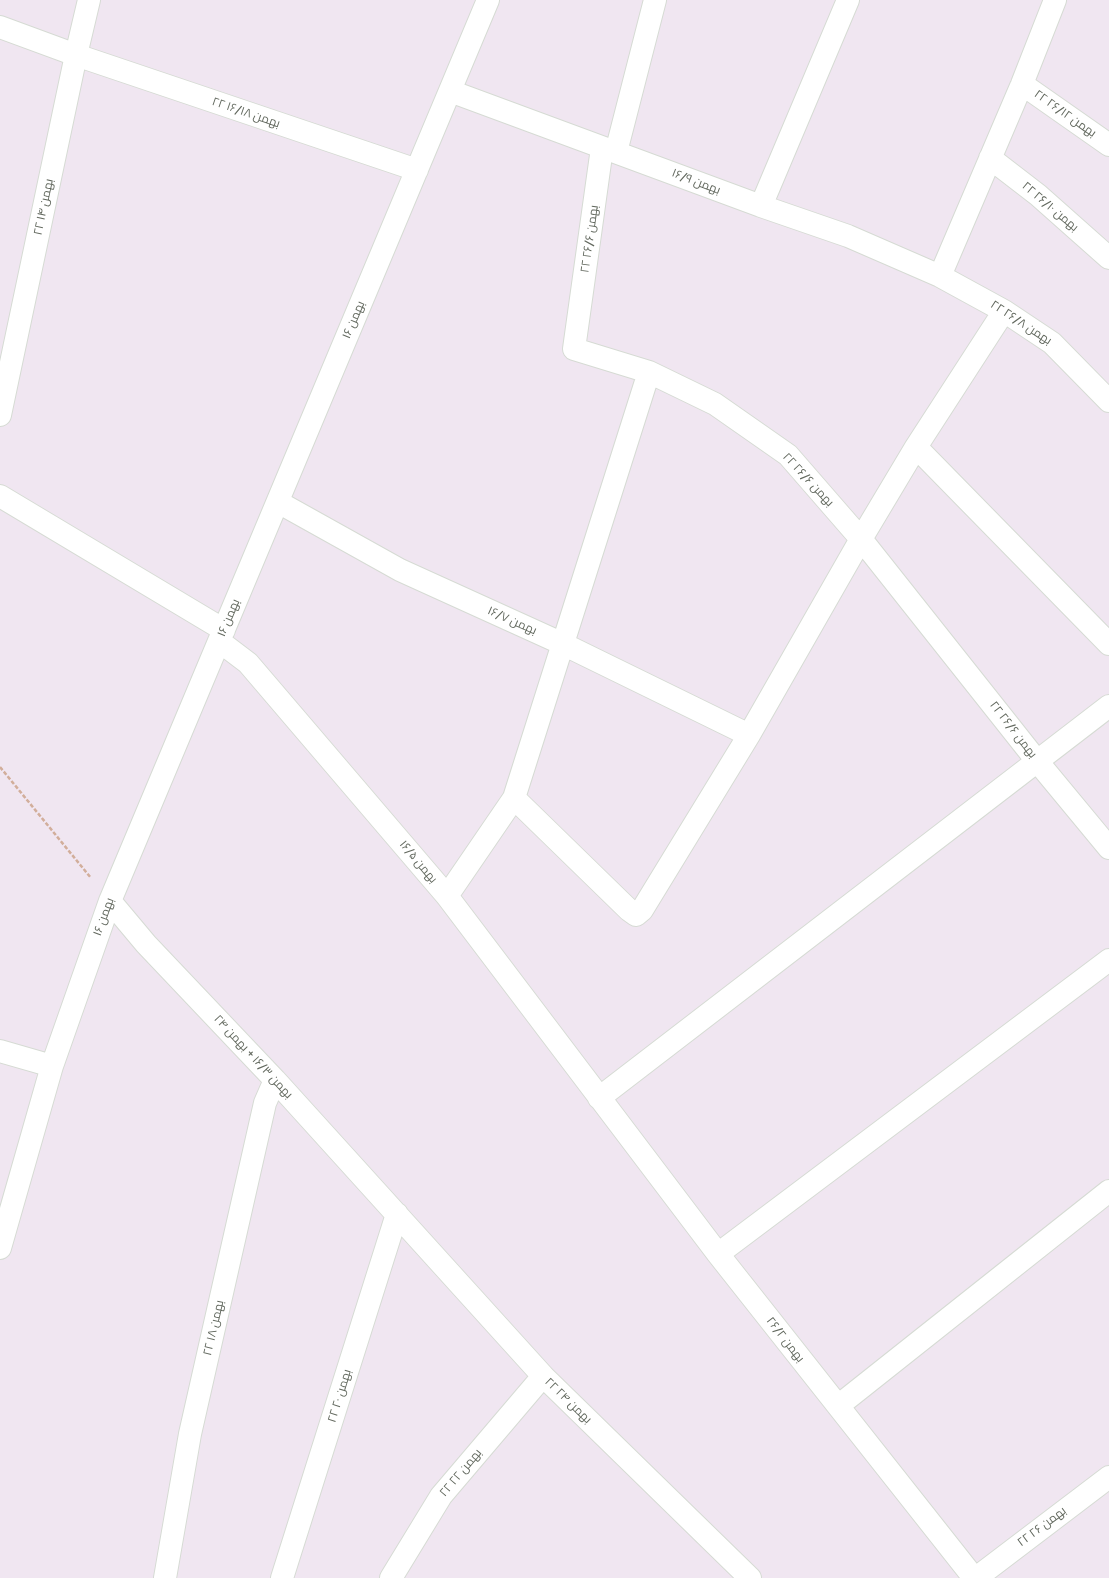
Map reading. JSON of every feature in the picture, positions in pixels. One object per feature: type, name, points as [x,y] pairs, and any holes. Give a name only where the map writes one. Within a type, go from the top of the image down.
[{"type":"street","name":"۲۲ بهمن ۱۴","points":[[0,415],[89,0]]},
{"type":"street","name":"بهمن ۱۶","points":[[0,1248],[52,1066],[110,900],[488,0]]},
{"type":"street","points":[[609,150],[655,0]]},
{"type":"street","points":[[760,206],[848,0]]},
{"type":"street","points":[[940,276],[1022,84],[1055,0]]},
{"type":"street","name":"۲۲ بهمن ۱۶/۱۸","points":[[0,28],[417,170]]},
{"type":"street","name":"۲۲ بهمن ۲۶/۱۲","points":[[1022,84],[1109,145]]},
{"type":"street","name":"بهمن ۱۶/۹","points":[[450,91],[760,206],[848,236],[940,276]]},
{"type":"street","name":"۲۲ بهمن ۲۶/۶","points":[[609,150],[574,349],[649,372],[715,404],[788,455],[861,539],[1037,761],[1109,848]]},
{"type":"street","name":"۲۲ بهمن ۲۶/۱۰","points":[[990,158],[1038,195],[1109,258]]},
{"type":"street","name":"۲۲ بهمن ۲۶/۸","points":[[940,276],[1004,311],[1052,343],[1109,401]]},
{"type":"street","points":[[514,798],[629,910],[636,914],[642,910],[749,735],[861,539],[916,447],[1004,311]]},
{"type":"street","points":[[447,896],[514,798],[649,372]]},
{"type":"street","points":[[916,447],[1109,644]]},
{"type":"street","name":"بهمن ۱۶/۵","points":[[0,496],[221,636],[248,663],[447,896],[599,1098]]},
{"type":"street","name":"بهمن ۱۶/۷","points":[[278,502],[400,570],[563,644],[749,735]]},
{"type":"street","points":[[599,1098],[1109,706]]},
{"type":"street","name":"بهمن ۱۶/۳ + بهمن ۲۴","points":[[110,900],[146,944],[275,1080],[397,1214]]},
{"type":"street","points":[[718,1254],[1109,960]]},
{"type":"street","points":[[0,1051],[52,1066]]},
{"type":"street","name":"۲۲ بهمن ۱۸","points":[[165,1578],[192,1427],[265,1103],[275,1080]]},
{"type":"street","name":"بهمن ۲۶/۲","points":[[599,1098],[718,1254],[975,1578]]},
{"type":"street","points":[[838,1406],[1109,1191]]},
{"type":"street","name":"۲۲ بهمن ۲۴","points":[[397,1214],[543,1376],[750,1578]]},
{"type":"street","name":"۲۲ بهمن ۲۰","points":[[282,1578],[397,1214]]},
{"type":"street","name":"۲۲ بهمن ۲۲","points":[[391,1578],[442,1496],[543,1376]]},
{"type":"street","name":"۲۲ بهمن ۲۶","points":[[975,1578],[1109,1477]]},
{"type":"path","points":[[0,767],[110,900]]}]
